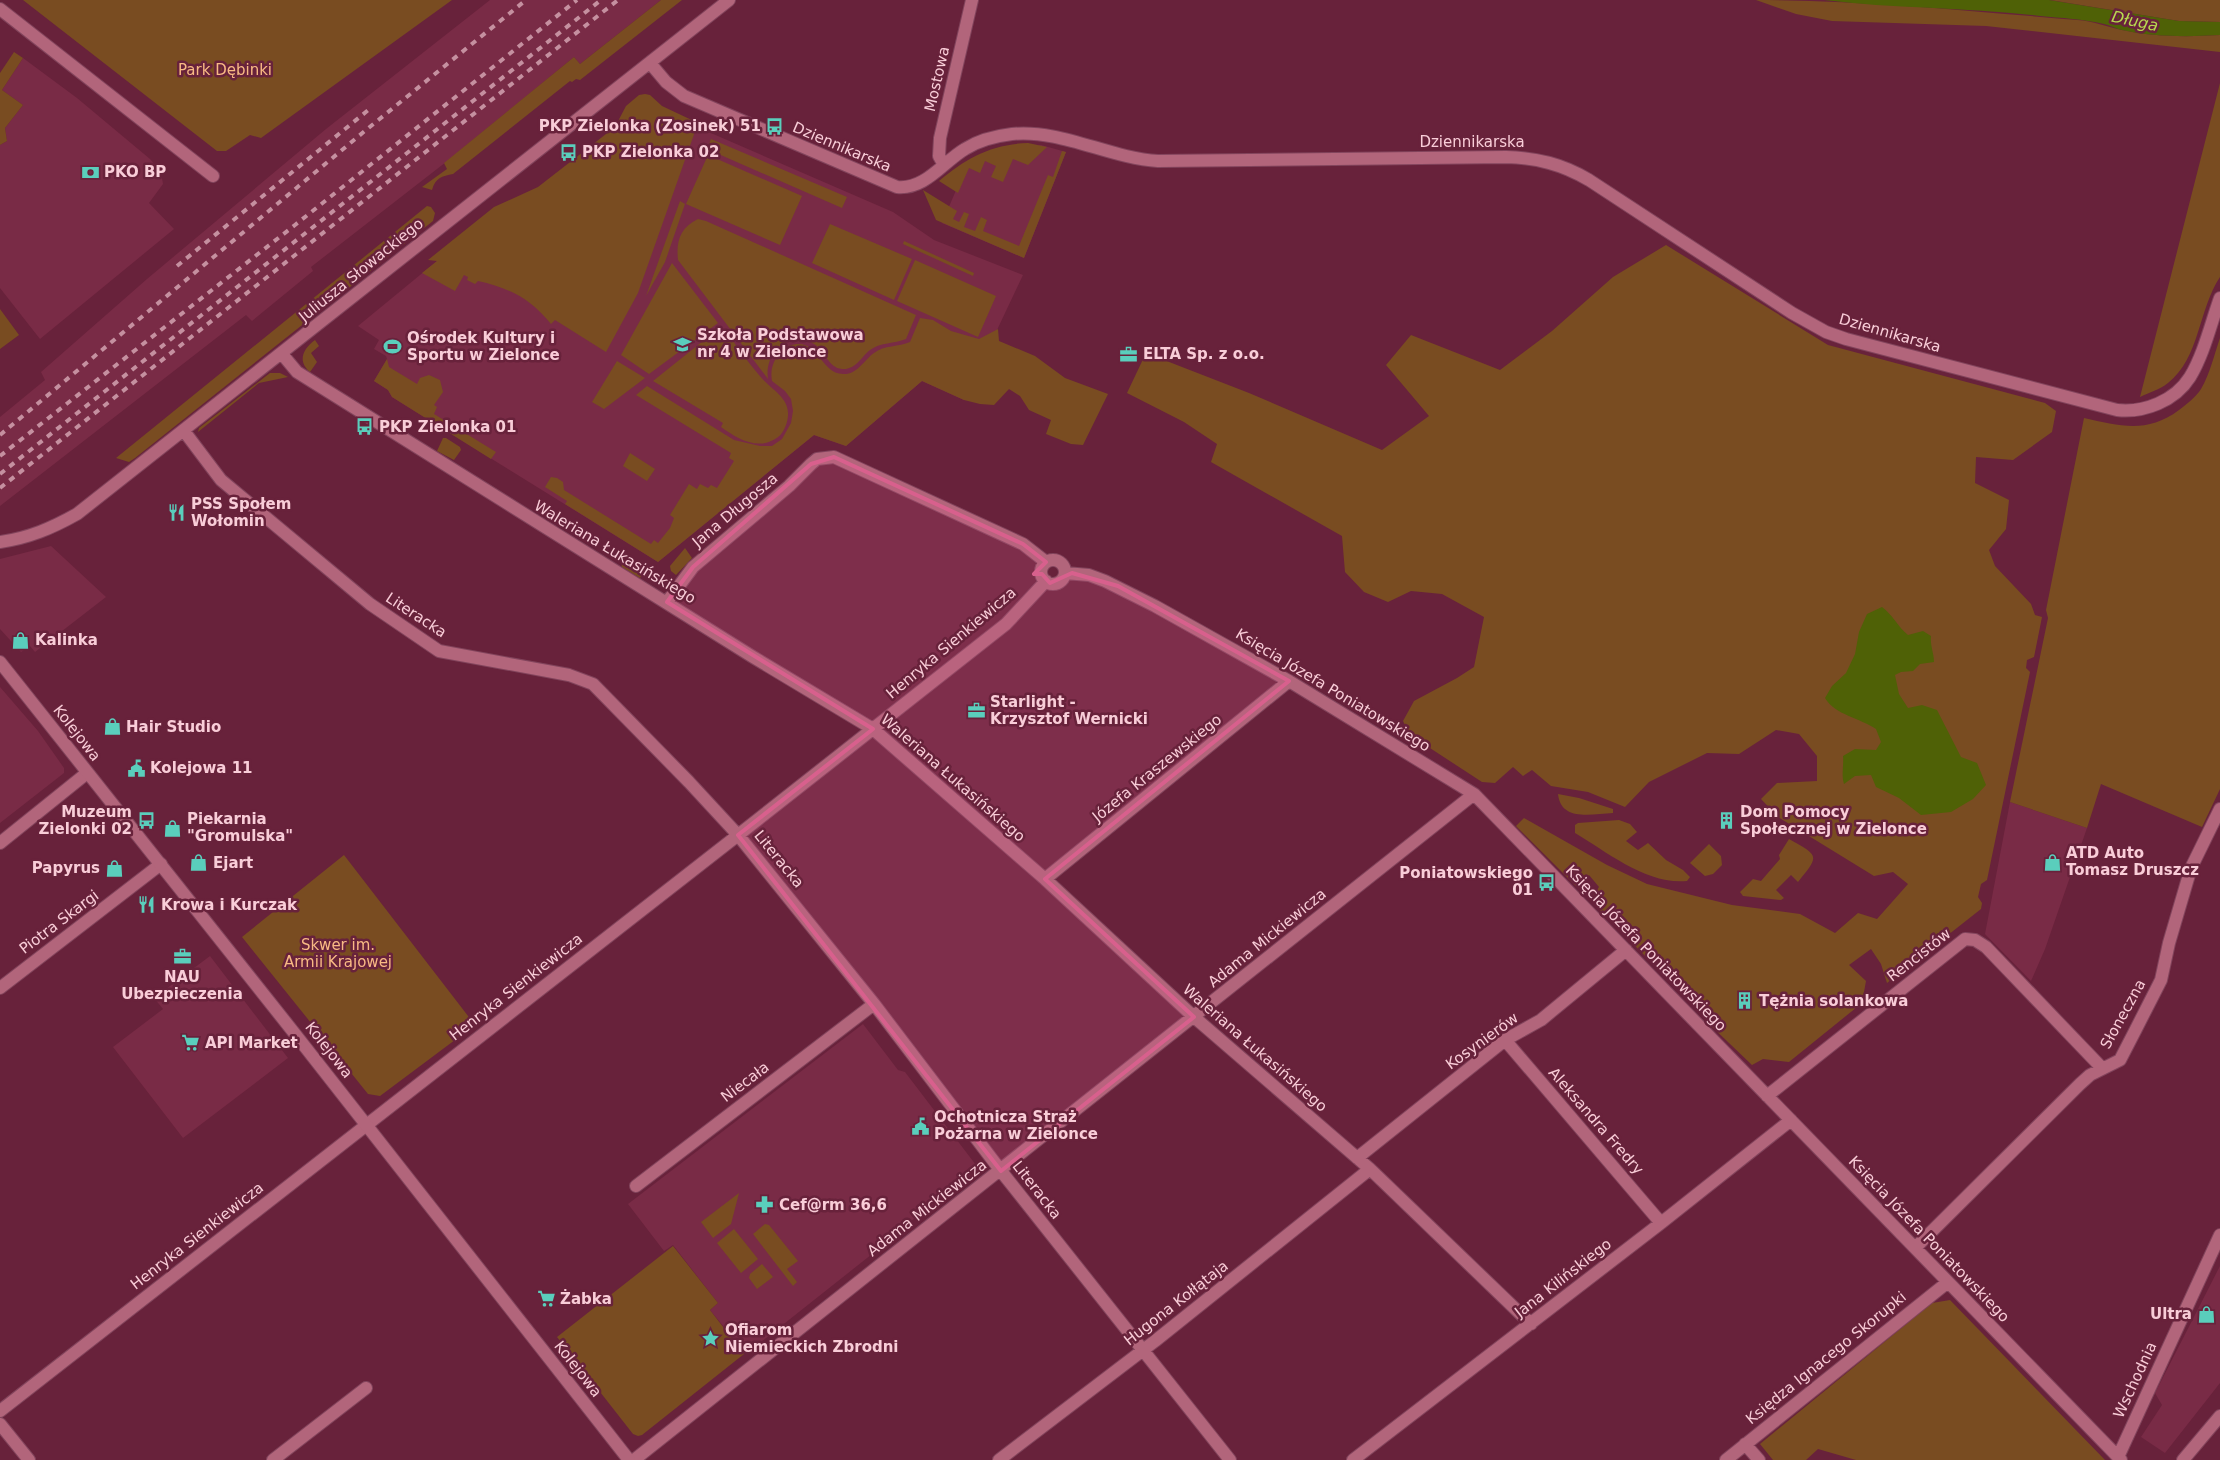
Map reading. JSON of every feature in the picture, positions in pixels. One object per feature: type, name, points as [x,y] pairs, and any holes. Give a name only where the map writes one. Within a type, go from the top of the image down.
[{"type":"street","name":"Juliusza Słowackiego","points":[[0,542],[23,538],[49,530],[77,514],[729,0]]},
{"type":"street","name":"Mostowa","points":[[944,165],[939,156],[940,138],[972,0]]},
{"type":"street","points":[[0,9],[213,176]]},
{"type":"street","name":"Dziennikarska","points":[[650,63],[666,82],[684,96],[892,186],[902,188],[914,185],[964,150],[982,140],[1022,133],[1048,136],[1139,159],[1158,161],[1506,157],[1545,160],[1568,168],[1589,180],[1792,313],[1826,332],[1997,379],[2125,411],[2157,404],[2185,384],[2194,370],[2220,298]]},
{"type":"street","name":"Waleriana Łukasińskiego","points":[[282,354],[297,372],[752,657],[873,729],[1046,879],[1194,1017],[1358,1158],[1530,1324]]},
{"type":"street","name":"Literacka","points":[[184,431],[221,480],[370,604],[439,651],[569,675],[593,684],[690,782],[738,835],[874,1004],[1001,1171],[1230,1460]]},
{"type":"street","name":"Jana Długosza","points":[[667,602],[693,567],[789,486],[811,464],[817,459],[834,457],[1023,544],[1046,562]]},
{"type":"street","points":[[1058,561],[1064,566],[1065,573],[1058,583],[1046,582],[1041,572],[1046,562],[1058,561]]},
{"type":"street","name":"Księcia Józefa Poniatowskiego","points":[[1065,573],[1089,575],[1118,586],[1289,681],[1474,794],[2120,1459]]},
{"type":"street","name":"Henryka Sienkiewicza","points":[[0,1411],[873,729],[1011,619],[1046,582]]},
{"type":"street","name":"Kolejowa","points":[[0,662],[629,1460]]},
{"type":"street","name":"Józefa Kraszewskiego","points":[[1046,879],[1289,681]]},
{"type":"street","points":[[0,843],[87,773]]},
{"type":"street","name":"Adama Mickiewicza","points":[[634,1460],[1001,1171],[1474,794]]},
{"type":"street","name":"Słoneczna","points":[[1915,1248],[2080,1084],[2090,1075],[2120,1060],[2161,980],[2168,943],[2191,868],[2220,809]]},
{"type":"street","name":"Piotra Skargi","points":[[0,988],[161,864]]},
{"type":"street","name":"Rencistów","points":[[1767,1096],[1965,939],[1975,940],[1986,947],[2102,1068]]},
{"type":"street","name":"Kosynierów","points":[[1358,1158],[1505,1040],[1541,1020],[1626,950]]},
{"type":"street","name":"Niecała","points":[[636,1186],[874,1004]]},
{"type":"street","name":"Aleksandra Fredry","points":[[1505,1040],[1661,1223]]},
{"type":"street","name":"Jana Kilińskiego","points":[[1353,1460],[1661,1223],[1791,1120]]},
{"type":"street","name":"Hugona Kołłątaja","points":[[999,1460],[1142,1350],[1370,1169]]},
{"type":"street","name":"Wschodnia","points":[[2120,1459],[2220,1235]]},
{"type":"street","name":"Księdza Ignacego Skorupki","points":[[1726,1460],[1948,1282]]},
{"type":"street","points":[[272,1460],[366,1388]]},
{"type":"street","points":[[2183,1460],[2220,1416]]},
{"type":"street","points":[[0,1424],[29,1460]]},
{"type":"street","points":[[1745,1444],[1759,1460]]},
{"type":"highlighted area","points":[[834,457],[841,459],[1023,544],[1046,562],[1034,574],[1042,574],[1050,583],[1072,573],[1118,586],[1289,681],[1045,879],[1194,1017],[1001,1171],[738,835],[873,729],[667,602],[693,567],[811,464]]},
{"type":"shaded area","points":[[490,0],[661,0],[580,64],[574,57],[446,162],[311,267],[313,271],[252,321],[246,315],[0,506],[0,417],[45,380],[41,372],[147,279],[326,129]]},
{"type":"shaded area","points":[[23,58],[77,98],[150,159],[161,172],[163,184],[149,203],[174,229],[40,339],[0,288],[0,145],[7,141],[5,128],[23,105],[2,90]]},
{"type":"shaded area","name":"Szkoła Podstawowa nr 4 w Zielonce","points":[[697,127],[893,212],[934,240],[1023,275],[964,400],[922,381],[846,446],[814,435],[658,562],[392,397],[388,390],[374,381],[387,359],[386,356],[374,349],[379,340],[358,326],[437,261]]},
{"type":"shaded area","points":[[1041,145],[1066,152],[1024,258],[942,223],[969,160]]},
{"type":"shaded area","points":[[51,546],[106,597],[35,652],[30,646],[21,652],[0,629],[0,559]]},
{"type":"shaded area","points":[[0,687],[38,731],[64,768],[64,773],[0,823]]},
{"type":"shaded area","points":[[2010,802],[2087,828],[2045,949],[2031,981],[1985,934]]},
{"type":"shaded area","points":[[210,956],[288,1058],[183,1138],[113,1047],[163,1009],[154,998]]},
{"type":"shaded area","points":[[863,1024],[898,1070],[905,1072],[979,1169],[893,1235],[888,1235],[891,1239],[746,1354],[710,1310],[718,1303],[673,1245],[664,1251],[628,1204]]},
{"type":"shaded area","points":[[2220,1266],[2220,1383],[2165,1453],[2141,1437],[2162,1405],[2155,1393]]},
{"type":"green space","name":"Park Dębinki","points":[[23,0],[452,0],[261,138],[250,135],[226,151],[217,151]]},
{"type":"green space","points":[[661,0],[682,0],[580,80],[570,81],[453,174],[440,178],[432,190],[422,187],[447,169],[444,163],[574,57],[580,64]]},
{"type":"green space","points":[[1756,0],[1796,0],[1916,7],[2083,21],[2122,30],[2158,35],[2220,35],[2220,52],[1986,26],[1832,21],[1796,14]]},
{"type":"green space","points":[[2050,0],[2220,0],[2220,22],[2179,21]]},
{"type":"green space","points":[[14,52],[23,58],[2,90],[23,105],[5,128],[7,141],[0,145],[0,73]]},
{"type":"green space","points":[[2220,83],[2220,277],[2207,304],[2193,347],[2179,373],[2165,385],[2140,397]]},
{"type":"green space","points":[[639,95],[650,95],[662,106],[698,123],[638,293],[606,352],[555,320],[551,324],[527,301],[500,287],[478,281],[475,284],[467,280],[468,277],[464,275],[455,291],[422,273],[437,261],[428,260],[494,207],[538,187],[615,127],[626,106]]},
{"type":"green space","points":[[711,139],[847,197],[842,208],[707,149]]},
{"type":"green space","points":[[1028,143],[1047,147],[1028,165],[1013,159],[1003,182],[991,177],[996,166],[985,161],[980,173],[969,168],[958,193],[939,181],[970,159],[991,149]]},
{"type":"green space","points":[[1062,151],[1066,152],[1024,258],[936,220],[923,190],[957,211],[953,219],[959,222],[964,212],[969,214],[964,227],[975,231],[981,217],[987,220],[983,231],[1019,246],[1048,175],[1053,177]]},
{"type":"green space","points":[[708,155],[802,196],[780,245],[686,204]]},
{"type":"green space","points":[[680,201],[685,204],[665,262],[646,296]]},
{"type":"green space","points":[[427,206],[431,207],[435,213],[433,221],[135,458],[129,462],[116,458]]},
{"type":"green space","points":[[698,219],[916,315],[906,339],[874,347],[855,365],[842,369],[833,366],[814,344],[796,339],[780,346],[774,353],[770,360],[768,379],[678,260],[680,236],[687,227]]},
{"type":"green space","points":[[830,224],[912,259],[894,300],[812,263]]},
{"type":"green space","points":[[904,241],[974,273],[973,276],[903,244]]},
{"type":"green space","points":[[1666,245],[1828,345],[2045,403],[2056,411],[2052,432],[2013,460],[1976,457],[1975,483],[2009,500],[2006,529],[1989,550],[1995,566],[2031,604],[2035,615],[2042,617],[2034,657],[2027,660],[2026,668],[2030,672],[1987,880],[1981,884],[1978,897],[1982,903],[1981,909],[1887,983],[1881,964],[1871,949],[1849,965],[1866,981],[1862,1003],[1789,1062],[1763,1059],[1752,1065],[1706,1021],[1700,1002],[1654,955],[1648,959],[1590,900],[1599,887],[1589,875],[1578,888],[1516,826],[1524,818],[1607,865],[1647,884],[1732,905],[1800,914],[1835,933],[1858,913],[1877,919],[1908,884],[1893,872],[1874,876],[1778,817],[1761,799],[1777,783],[1817,781],[1817,756],[1799,734],[1776,730],[1739,754],[1707,753],[1649,782],[1625,807],[1588,792],[1551,786],[1532,770],[1523,776],[1513,767],[1495,783],[1482,782],[1410,735],[1403,721],[1414,701],[1474,667],[1484,617],[1442,594],[1411,591],[1388,602],[1364,592],[1345,572],[1342,536],[1211,462],[1217,444],[1184,422],[1127,393],[1146,353],[1249,393],[1382,450],[1429,416],[1386,365],[1411,335],[1500,370],[1552,331],[1613,277]]},
{"type":"green space","points":[[915,260],[996,296],[978,337],[897,301]]},
{"type":"green space","points":[[672,263],[718,323],[649,374],[621,355]]},
{"type":"green space","points":[[0,309],[19,335],[0,349]]},
{"type":"green space","points":[[920,318],[933,320],[951,331],[979,339],[998,329],[999,341],[1035,356],[1065,378],[1108,394],[1083,445],[1071,444],[1046,434],[1051,420],[1029,410],[1020,396],[1009,389],[994,405],[980,404],[964,400],[922,381],[846,446],[814,435],[658,562],[565,504],[567,501],[545,487],[551,477],[557,478],[563,482],[564,490],[651,544],[654,540],[658,543],[670,528],[674,518],[670,515],[689,484],[697,489],[700,484],[708,488],[711,485],[717,488],[734,461],[729,458],[731,453],[636,395],[647,386],[734,440],[760,446],[772,446],[782,439],[791,423],[793,411],[791,399],[785,391],[772,381],[771,372],[773,365],[782,351],[789,346],[799,344],[806,346],[813,350],[835,372],[848,374],[856,370],[878,350],[910,342]]},
{"type":"green space","points":[[718,329],[724,329],[755,370],[785,402],[788,409],[786,425],[780,435],[774,440],[758,444],[738,438],[721,427],[723,423],[653,381]]},
{"type":"green space","points":[[2220,338],[2220,789],[2202,827],[2101,784],[2087,828],[2010,802],[2048,618],[2046,610],[2084,418],[2110,424],[2133,426],[2144,425],[2167,418],[2188,403],[2201,389]]},
{"type":"green space","points":[[315,340],[319,346],[311,353],[317,362],[310,372],[304,364],[303,355],[307,347]]},
{"type":"green space","points":[[387,359],[389,367],[417,384],[420,378],[429,375],[440,380],[443,392],[434,405],[437,407],[434,414],[496,452],[491,459],[392,397],[388,390],[374,381]]},
{"type":"green space","points":[[617,361],[645,378],[604,409],[592,402]]},
{"type":"green space","points":[[270,373],[280,373],[288,377],[259,383],[198,432],[199,428]]},
{"type":"green space","points":[[443,438],[460,447],[461,450],[454,460],[437,451]]},
{"type":"green space","points":[[630,453],[655,469],[647,481],[623,466]]},
{"type":"green space","points":[[685,548],[692,558],[676,575],[671,571],[670,566]]},
{"type":"green space","points":[[626,554],[642,565],[643,572],[640,578],[622,567],[621,561]]},
{"type":"green space","points":[[1558,794],[1579,798],[1613,809],[1613,813],[1587,815],[1571,813],[1560,803]]},
{"type":"green space","points":[[1619,820],[1630,824],[1637,832],[1626,841],[1638,850],[1648,843],[1666,860],[1683,870],[1690,877],[1687,881],[1672,881],[1642,873],[1575,833],[1575,825],[1578,823]]},
{"type":"green space","points":[[1789,839],[1806,849],[1813,857],[1810,866],[1798,882],[1791,875],[1776,890],[1784,898],[1781,900],[1743,896],[1740,892],[1753,879],[1761,881],[1780,859],[1779,855]]},
{"type":"green space","points":[[1709,844],[1721,856],[1722,865],[1713,874],[1705,876],[1690,863]]},
{"type":"green space","name":"Skwer im. Armii Krajowej","points":[[344,855],[475,1025],[380,1096],[368,1094],[242,937]]},
{"type":"green space","points":[[739,1193],[731,1224],[713,1238],[701,1222]]},
{"type":"green space","points":[[765,1224],[769,1225],[798,1261],[787,1269],[797,1282],[793,1286],[753,1234]]},
{"type":"green space","points":[[734,1229],[758,1259],[741,1273],[717,1243]]},
{"type":"green space","points":[[673,1246],[718,1303],[710,1310],[744,1354],[642,1435],[638,1436],[633,1434],[557,1337]]},
{"type":"green space","points":[[762,1264],[773,1277],[757,1289],[749,1278],[750,1274]]},
{"type":"green space","points":[[1950,1300],[2105,1460],[1856,1460],[1818,1449],[1806,1460],[1773,1460],[1760,1444],[1932,1303]]},
{"type":"water","name":"Długa","points":[[1824,0],[2049,0],[2179,21],[2220,22],[2220,35],[2158,35],[2072,19]]},
{"type":"water","points":[[1882,607],[1908,635],[1923,631],[1931,636],[1934,662],[1920,664],[1913,671],[1901,672],[1895,675],[1899,694],[1908,708],[1922,705],[1937,710],[1961,757],[1977,763],[1986,785],[1973,799],[1951,812],[1921,815],[1899,798],[1876,787],[1871,775],[1855,776],[1844,784],[1843,756],[1855,749],[1876,750],[1881,742],[1876,729],[1841,712],[1829,704],[1825,698],[1832,686],[1846,673],[1855,654],[1859,632],[1867,614]]},
{"type":"railway","points":[[0,435],[366,130],[526,0]]},
{"type":"railway","points":[[0,456],[295,225],[577,0]]},
{"type":"railway","points":[[0,474],[601,0]]},
{"type":"railway","points":[[0,488],[618,0]]},
{"type":"railway","points":[[177,266],[372,107]]},
{"type":"place","name":"PKP Zielonka (Zosinek) 51","points":[[775,126]]},
{"type":"place","name":"PKP Zielonka 02","points":[[568,152]]},
{"type":"place","name":"PKO BP","points":[[90,172]]},
{"type":"place","name":"Szkoła Podstawowa nr 4 w Zielonce","points":[[683,344]]},
{"type":"place","name":"Ośrodek Kultury i Sportu w Zielonce","points":[[393,347]]},
{"type":"place","name":"ELTA Sp. z o.o.","points":[[1129,354]]},
{"type":"place","name":"PKP Zielonka 01","points":[[365,427]]},
{"type":"place","name":"PSS Społem Wołomin","points":[[177,513]]},
{"type":"place","name":"Kalinka","points":[[21,640]]},
{"type":"place","name":"Starlight - Krzysztof Wernicki","points":[[976,711]]},
{"type":"place","name":"Hair Studio","points":[[112,727]]},
{"type":"place","name":"Kolejowa 11","points":[[136,768]]},
{"type":"place","name":"Muzeum Zielonki 02","points":[[146,821]]},
{"type":"place","name":"Dom Pomocy Społecznej w Zielonce","points":[[1726,821]]},
{"type":"place","name":"Piekarnia \"Gromulska\"","points":[[173,828]]},
{"type":"place","name":"ATD Auto Tomasz Druszcz","points":[[2052,862]]},
{"type":"place","name":"Ejart","points":[[199,863]]},
{"type":"place","name":"Papyrus","points":[[114,868]]},
{"type":"place","name":"Poniatowskiego 01","points":[[1547,882]]},
{"type":"place","name":"Krowa i Kurczak","points":[[147,905]]},
{"type":"place","name":"NAU Ubezpieczenia","points":[[182,956]]},
{"type":"place","name":"Tężnia solankowa","points":[[1745,1001]]},
{"type":"place","name":"API Market","points":[[191,1043]]},
{"type":"place","name":"Ochotnicza Straż Pożarna w Zielonce","points":[[920,1126]]},
{"type":"place","name":"Cef@rm 36,6","points":[[765,1205]]},
{"type":"place","name":"Żabka","points":[[546,1299]]},
{"type":"place","name":"Ultra","points":[[2206,1314]]},
{"type":"place","name":"Ofiarom Niemieckich Zbrodni","points":[[711,1339]]}]
